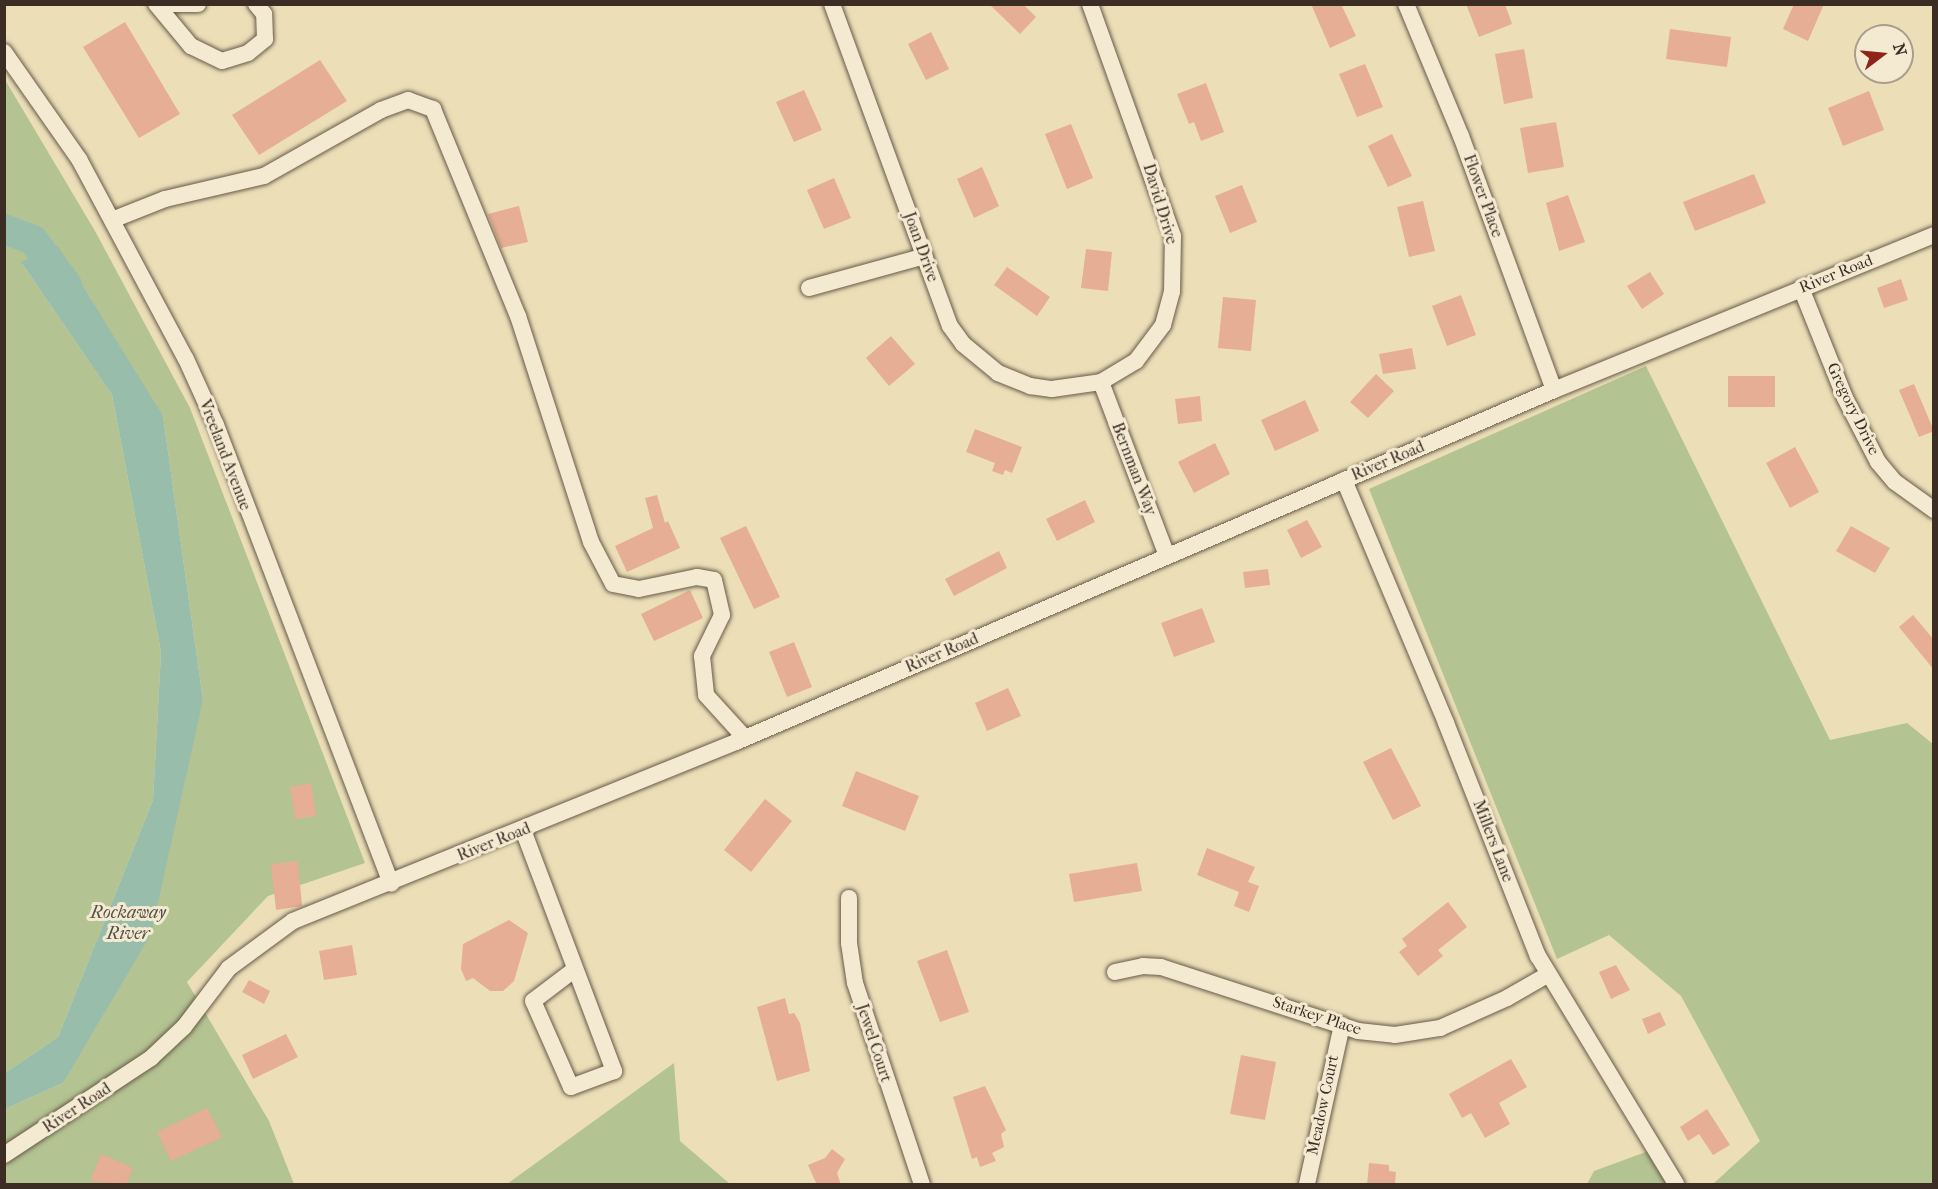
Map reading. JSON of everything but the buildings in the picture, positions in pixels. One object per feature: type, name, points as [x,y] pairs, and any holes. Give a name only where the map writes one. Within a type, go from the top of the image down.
[{"type":"street","points":[[156,4],[191,46],[222,61],[248,52],[265,39],[264,14],[256,4]]},
{"type":"street","points":[[166,4],[198,4]]},
{"type":"street","name":"Joan Drive","points":[[832,4],[950,326],[980,360],[1030,386],[1075,388],[1101,382]]},
{"type":"street","name":"David Drive","points":[[1090,4],[1174,247],[1172,292],[1158,335],[1136,361],[1101,382]]},
{"type":"street","name":"Flower Place","points":[[1406,4],[1461,136],[1554,390]]},
{"type":"street","name":"Vreeland Avenue","points":[[4,52],[79,159],[186,358],[216,425],[391,884]]},
{"type":"street","points":[[112,220],[165,199],[264,176],[381,110],[408,100],[433,109],[518,315],[591,542],[613,584],[639,589],[697,578],[714,580],[722,615],[702,656],[706,695],[745,738]]},
{"type":"street","name":"River Road","points":[[4,1155],[151,1058],[184,1027],[214,985],[246,953],[293,921],[391,884],[745,738],[1554,390],[1934,235]]},
{"type":"street","points":[[809,288],[925,256]]},
{"type":"street","name":"Gregory Drive","points":[[1802,288],[1821,341],[1878,462],[1895,482],[1934,510]]},
{"type":"street","name":"Bernman Way","points":[[1101,382],[1167,556]]},
{"type":"street","name":"Millers Lane","points":[[1344,480],[1547,975],[1676,1185]]},
{"type":"street","points":[[523,830],[614,1071],[571,1087],[533,1001],[574,970]]},
{"type":"street","name":"Jewel Court","points":[[849,898],[849,943],[855,983],[922,1185]]},
{"type":"street","name":"Starkey Place","points":[[1115,972],[1143,966],[1161,967],[1341,1025],[1395,1035],[1429,1031],[1507,998],[1547,975]]},
{"type":"street","name":"Meadow Court","points":[[1307,1185],[1341,1025]]},
{"type":"shaded area","points":[[4,78],[95,231],[190,408],[365,863],[268,896],[187,982],[269,1121],[294,1184],[5,1184],[5,1109],[63,1083],[203,700],[163,416],[21,262],[112,395],[161,652],[153,800],[58,1037],[5,1073]]},
{"type":"shaded area","points":[[1646,366],[1830,740],[1907,723],[1933,744],[1933,1184],[1713,1184],[1760,1141],[1681,996],[1609,935],[1557,959],[1369,489]]},
{"type":"shaded area","points":[[674,1063],[680,1141],[730,1184],[507,1184]]},
{"type":"shaded area","points":[[1654,1149],[1677,1184],[1587,1184],[1594,1171]]},
{"type":"water","name":"Rockaway River","points":[[58,246],[163,416],[203,700],[151,934],[63,1083],[5,1109],[5,1073],[58,1037],[153,800],[161,652],[112,395],[21,262]]},
{"type":"waterway","name":"Rockaway River","points":[[4,229],[33,240],[67,285]]}]
